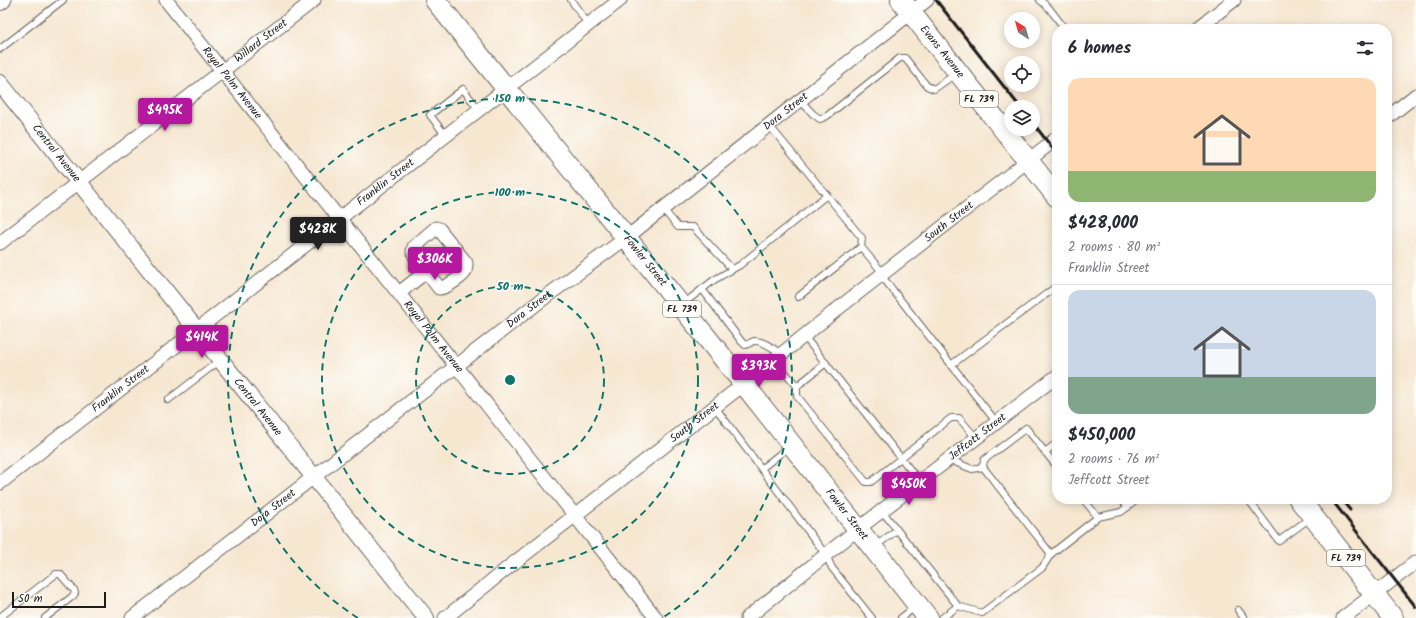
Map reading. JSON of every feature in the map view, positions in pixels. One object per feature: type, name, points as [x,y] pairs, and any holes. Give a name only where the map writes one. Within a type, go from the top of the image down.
[{"type":"main road","name":"Fowler Street","points":[[435,0],[744,384],[923,611]]},
{"type":"main road","name":"Evans Avenue","points":[[906,6],[1052,191]]},
{"type":"main road","name":"FL 739","points":[[1303,504],[1393,618]]},
{"type":"street","name":"Royal Palm Avenue","points":[[166,0],[656,618]]},
{"type":"street","name":"Willard Street","points":[[0,243],[314,0]]},
{"type":"street","name":"Franklin Street","points":[[0,483],[620,0]]},
{"type":"street","name":"Dora Street","points":[[132,618],[544,298],[663,209],[800,100],[906,6],[927,0]]},
{"type":"street","points":[[1203,24],[1234,0]]},
{"type":"street","name":"Central Avenue","points":[[0,83],[426,618]]},
{"type":"street","points":[[1392,114],[1416,95]]},
{"type":"street","name":"South Street","points":[[445,618],[1052,142]]},
{"type":"street","points":[[436,228],[439,228],[455,249],[466,263],[464,273],[446,287],[439,288],[415,256],[413,251],[414,246],[436,228]]},
{"type":"street","points":[[399,293],[455,249]]},
{"type":"street","name":"Jeffcott Street","points":[[747,618],[858,529],[950,460],[1052,380]]},
{"type":"street","points":[[1343,618],[1416,562]]},
{"type":"lane","points":[[0,49],[63,0]]},
{"type":"lane","points":[[571,0],[588,24]]},
{"type":"lane","points":[[1040,0],[1049,8],[1061,24]]},
{"type":"lane","points":[[800,100],[820,119],[827,116],[900,58],[905,58],[927,86],[934,89],[958,72]]},
{"type":"lane","points":[[446,136],[430,115],[463,89],[479,110]]},
{"type":"lane","points":[[768,124],[862,238],[861,247],[997,423]]},
{"type":"lane","points":[[680,306],[702,289],[758,251],[827,195]]},
{"type":"lane","points":[[663,209],[678,228],[693,227],[732,270]]},
{"type":"lane","points":[[798,297],[861,247]]},
{"type":"lane","points":[[702,289],[745,345],[754,341],[773,348],[777,358],[797,386],[797,396],[866,482],[871,482],[951,418],[959,418],[977,439]]},
{"type":"lane","points":[[951,365],[1052,290]]},
{"type":"lane","points":[[804,336],[920,482]]},
{"type":"lane","points":[[168,400],[221,360]]},
{"type":"lane","points":[[797,386],[826,363]]},
{"type":"lane","points":[[715,407],[826,555],[832,568],[872,618]]},
{"type":"lane","points":[[1051,554],[983,467],[984,460],[1026,428],[1052,461]]},
{"type":"lane","points":[[762,468],[792,445]]},
{"type":"lane","points":[[1045,452],[1052,447]]},
{"type":"lane","points":[[950,460],[972,469],[983,467]]},
{"type":"lane","points":[[1087,504],[1098,517]]},
{"type":"lane","points":[[882,511],[958,606],[982,613],[1042,568],[1051,554],[1098,517],[1121,512],[1132,504]]},
{"type":"lane","points":[[1252,504],[1279,541],[1312,516]]},
{"type":"lane","points":[[873,548],[897,530]]},
{"type":"lane","points":[[0,617],[56,574],[60,574],[75,593],[45,618]]},
{"type":"lane","points":[[942,618],[958,606]]},
{"type":"lane","points":[[1238,610],[1244,618]]},
{"type":"lane","points":[[901,618],[923,611]]},
{"type":"railway","points":[[936,0],[1015,100]]},
{"type":"railway","points":[[1040,132],[1052,148]]},
{"type":"railway","points":[[1335,504],[1416,607]]},
{"type":"railway","points":[[1345,504],[1350,510]]}]
